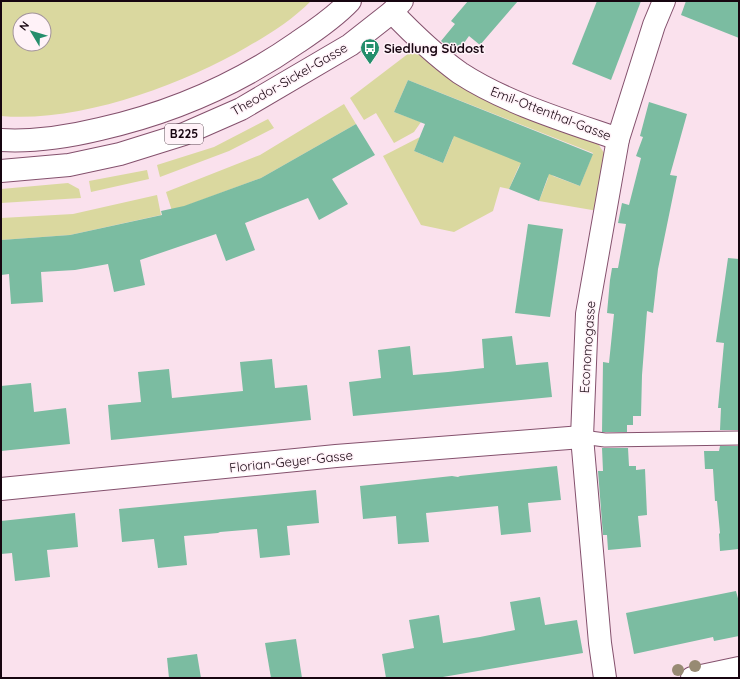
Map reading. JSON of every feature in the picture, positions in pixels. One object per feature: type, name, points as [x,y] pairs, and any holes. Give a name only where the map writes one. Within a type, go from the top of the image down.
[{"type":"street","name":"Theodor-Sickel-Gasse","points":[[1,140],[20,141],[66,137],[117,126],[167,111],[216,90],[270,61],[317,30],[350,1]]},
{"type":"street","name":"Economogasse","points":[[605,678],[600,642],[582,437],[587,314],[618,139],[654,25],[664,1]]},
{"type":"street","name":"Theodor-Sickel-Gasse","points":[[1,171],[70,165],[120,154],[184,134],[241,109],[350,45],[397,6]]},
{"type":"street","name":"Emil-Ottenthal-Gasse","points":[[397,6],[414,35],[460,72],[489,90],[542,112],[618,139]]},
{"type":"street","name":"Florian-Geyer-Gasse","points":[[1,489],[336,456],[582,437]]},
{"type":"street","points":[[692,678],[739,668]]},
{"type":"lane","points":[[582,437],[604,440],[739,438]]},
{"type":"shaded area","points":[[1,1],[311,1],[272,32],[256,42],[191,75],[160,88],[95,108],[62,114],[31,117],[1,116]]},
{"type":"shaded area","points":[[417,49],[597,142],[606,156],[598,211],[539,201],[548,178],[546,173],[548,169],[553,176],[580,186],[593,153],[408,80],[394,112],[421,122],[414,132],[394,143],[376,113],[364,120],[350,98],[413,50]]},
{"type":"shaded area","points":[[344,104],[356,124],[261,178],[172,211],[166,192],[260,155]]},
{"type":"shaded area","points":[[268,119],[274,128],[229,151],[160,177],[157,165],[214,147]]},
{"type":"shaded area","points":[[450,133],[518,156],[523,164],[519,166],[509,189],[500,187],[493,211],[454,232],[421,225],[383,156],[420,137],[414,151],[443,163],[453,139]]},
{"type":"shaded area","points":[[147,170],[149,179],[91,192],[89,181]]},
{"type":"shaded area","points":[[68,183],[79,189],[81,198],[1,203],[1,189]]},
{"type":"shaded area","points":[[157,195],[161,215],[70,235],[1,240],[1,218],[73,214]]},
{"type":"building","points":[[468,1],[518,1],[480,45],[469,36],[456,54],[441,41],[455,24],[451,21]]},
{"type":"building","points":[[597,1],[641,1],[611,80],[572,64]]},
{"type":"building","points":[[686,1],[739,1],[739,38],[681,15]]},
{"type":"building","points":[[408,80],[593,154],[580,186],[549,174],[539,201],[509,189],[521,163],[454,136],[443,163],[414,151],[425,124],[394,112]]},
{"type":"building","points":[[649,102],[687,114],[670,175],[677,176],[658,269],[653,313],[647,311],[642,375],[641,416],[633,416],[633,425],[627,425],[627,432],[602,432],[603,362],[609,363],[614,314],[607,313],[610,280],[612,268],[618,268],[626,224],[618,223],[622,203],[629,205],[641,158],[636,156],[643,137],[640,136]]},
{"type":"building","points":[[356,124],[375,155],[332,179],[348,204],[319,220],[308,198],[245,223],[255,250],[226,261],[216,234],[140,260],[145,285],[114,292],[108,264],[75,270],[41,272],[43,302],[11,304],[9,274],[1,275],[1,240],[70,235],[162,215],[161,211],[184,206],[261,178]]},
{"type":"building","points":[[528,224],[563,229],[550,317],[515,313]]},
{"type":"building","points":[[728,258],[739,259],[739,430],[720,430],[721,408],[718,408],[724,343],[716,342]]},
{"type":"building","points":[[512,336],[516,365],[548,362],[552,397],[353,416],[349,382],[381,378],[378,350],[410,346],[413,375],[448,372],[484,368],[482,339]]},
{"type":"building","points":[[272,359],[275,388],[307,385],[311,420],[111,440],[108,405],[141,402],[138,372],[169,369],[172,398],[243,391],[240,362]]},
{"type":"building","points":[[31,383],[34,412],[66,408],[70,444],[1,451],[1,386]]},
{"type":"building","points":[[720,446],[739,446],[739,549],[720,551],[720,533],[717,501],[715,501],[713,469],[705,469],[704,451],[719,451]]},
{"type":"building","points":[[602,448],[628,448],[629,466],[636,466],[636,470],[645,469],[647,515],[638,516],[641,547],[608,550],[607,535],[603,535],[598,471],[603,471]]},
{"type":"building","points":[[557,466],[561,500],[528,503],[531,532],[501,535],[498,506],[426,513],[429,542],[398,544],[396,516],[363,519],[360,486]]},
{"type":"building","points":[[316,490],[319,523],[287,526],[290,555],[260,558],[257,529],[184,536],[187,565],[158,568],[154,539],[122,542],[119,509]]},
{"type":"building","points":[[75,513],[78,547],[47,550],[50,577],[15,581],[12,553],[1,554],[1,521]]},
{"type":"building","points":[[736,591],[739,602],[739,636],[714,641],[713,637],[634,654],[626,613]]},
{"type":"building","points":[[540,597],[545,625],[577,620],[583,653],[437,678],[386,678],[382,654],[414,648],[409,620],[439,615],[443,643],[480,637],[515,630],[510,602]]},
{"type":"building","points":[[296,639],[302,678],[271,678],[265,643]]},
{"type":"building","points":[[197,654],[201,678],[169,678],[167,658]]},
{"type":"place","name":"Siedlung Südost","points":[[370,65]]}]
